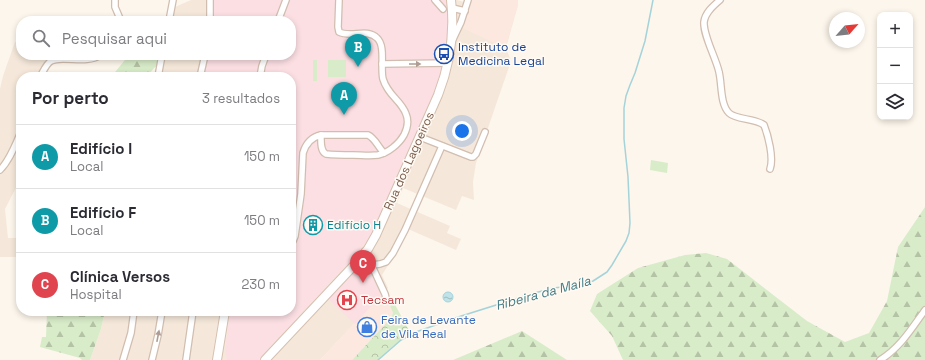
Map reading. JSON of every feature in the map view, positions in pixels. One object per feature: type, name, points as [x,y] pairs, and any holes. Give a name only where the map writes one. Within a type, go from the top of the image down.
[{"type":"main road","name":"Rua dos Lagoeiros","points":[[265,360],[359,260],[376,235],[440,90],[448,63],[452,40],[452,7]]},
{"type":"main road","points":[[218,360],[224,316]]},
{"type":"main road","points":[[220,350],[222,360]]},
{"type":"street","points":[[115,0],[115,7],[119,16]]},
{"type":"street","points":[[170,16],[174,0]]},
{"type":"street","points":[[210,0],[210,16]]},
{"type":"street","points":[[280,16],[286,0]]},
{"type":"street","points":[[322,135],[322,151],[324,154],[376,155],[393,147],[401,140],[406,131],[408,122],[404,110],[385,86],[382,76],[382,46],[380,42],[376,37],[369,34],[342,33],[338,30],[339,0]]},
{"type":"street","points":[[435,0],[443,9]]},
{"type":"street","points":[[452,40],[459,28],[468,0]]},
{"type":"street","points":[[720,0],[708,13],[704,24],[705,32],[719,71],[723,102],[731,115],[759,122],[764,125],[769,145],[771,163],[770,169]]},
{"type":"street","points":[[452,7],[464,14]]},
{"type":"street","points":[[43,72],[47,65],[55,60]]},
{"type":"street","points":[[159,72],[161,60]]},
{"type":"street","points":[[201,72],[204,60]]},
{"type":"street","points":[[261,72],[264,60]]},
{"type":"street","points":[[382,64],[448,63]]},
{"type":"street","points":[[420,137],[472,157],[476,154],[485,132]]},
{"type":"street","points":[[296,229],[301,194],[303,153],[309,142],[315,137],[322,135],[370,135],[384,152]]},
{"type":"street","points":[[0,170],[7,162],[16,143]]},
{"type":"street","points":[[372,265],[386,262],[393,253],[405,230],[442,146]]},
{"type":"street","points":[[366,251],[386,298]]},
{"type":"street","points":[[880,360],[888,355],[905,339],[925,310]]},
{"type":"street","points":[[123,360],[130,336],[133,316]]},
{"type":"street","points":[[152,360],[161,316]]},
{"type":"street","points":[[186,360],[192,316]]},
{"type":"shaded area","points":[[191,0],[457,0],[464,2],[465,0],[518,0],[518,5],[506,48],[511,61],[476,163],[473,182],[474,200],[462,196],[456,210],[403,188],[397,203],[450,226],[447,233],[461,239],[456,250],[408,229],[399,248],[382,275],[388,288],[320,360],[90,360],[104,316],[296,316],[296,72],[155,72],[158,60],[296,60],[296,16],[167,16],[168,10]]},
{"type":"shaded area","points":[[212,0],[448,0],[449,6],[448,31],[444,59],[437,87],[373,231],[353,258],[258,360],[227,360],[225,350],[229,316],[296,316],[296,72],[203,72],[207,60],[296,60],[296,16],[212,16]]},
{"type":"shaded area","points":[[472,0],[518,0],[518,5],[505,48],[463,28]]},
{"type":"shaded area","points":[[15,42],[16,60],[46,60],[51,65],[47,72],[16,72],[16,188],[5,209],[8,238],[16,238],[16,257],[0,257],[0,89]]},
{"type":"shaded area","points":[[365,261],[381,295],[355,324],[328,299]]},
{"type":"shaded area","name":"Feira de Levante de Vila Real","points":[[381,295],[386,305],[389,303],[393,313],[392,317],[352,360],[320,360]]},
{"type":"green space","points":[[125,60],[158,60],[157,65],[151,72],[115,72]]},
{"type":"green space","points":[[313,60],[317,60],[317,81],[313,81]]},
{"type":"green space","points":[[328,60],[346,60],[346,77],[328,77]]},
{"type":"green space","points":[[651,160],[668,163],[667,173],[650,170]]},
{"type":"green space","points":[[925,207],[925,360],[623,360],[612,336],[590,311],[597,294],[638,268],[685,255],[706,253],[727,259],[807,321],[845,342],[869,333],[887,301],[898,247]]},
{"type":"green space","points":[[393,301],[411,334],[393,346],[378,360],[352,360],[391,318],[393,313],[389,303]]},
{"type":"green space","points":[[47,316],[104,316],[90,360],[82,360],[80,358],[40,347],[42,337],[46,337]]},
{"type":"green space","points":[[522,331],[567,360],[453,360]]},
{"type":"water","points":[[446,292],[450,292],[452,293],[452,301],[446,302],[443,299],[443,295]]},
{"type":"waterway","name":"Ribeira da Maíla","points":[[378,360],[401,340],[416,332],[531,294],[553,288],[572,286],[593,281],[607,272],[626,241],[629,233],[630,223],[628,177],[624,139],[624,108],[626,96],[645,41],[653,0]]},
{"type":"place","name":"Instituto de Medicina Legal","points":[[444,54]]},
{"type":"place","name":"Edifício F","points":[[358,67]]},
{"type":"place","name":"Edifício I","points":[[344,115]]},
{"type":"place","name":"Edifício H","points":[[313,225]]},
{"type":"place","name":"Clínica Versos","points":[[363,283]]},
{"type":"place","name":"Tecsam","points":[[347,300]]},
{"type":"place","name":"Feira de Levante de Vila Real","points":[[367,327]]}]
